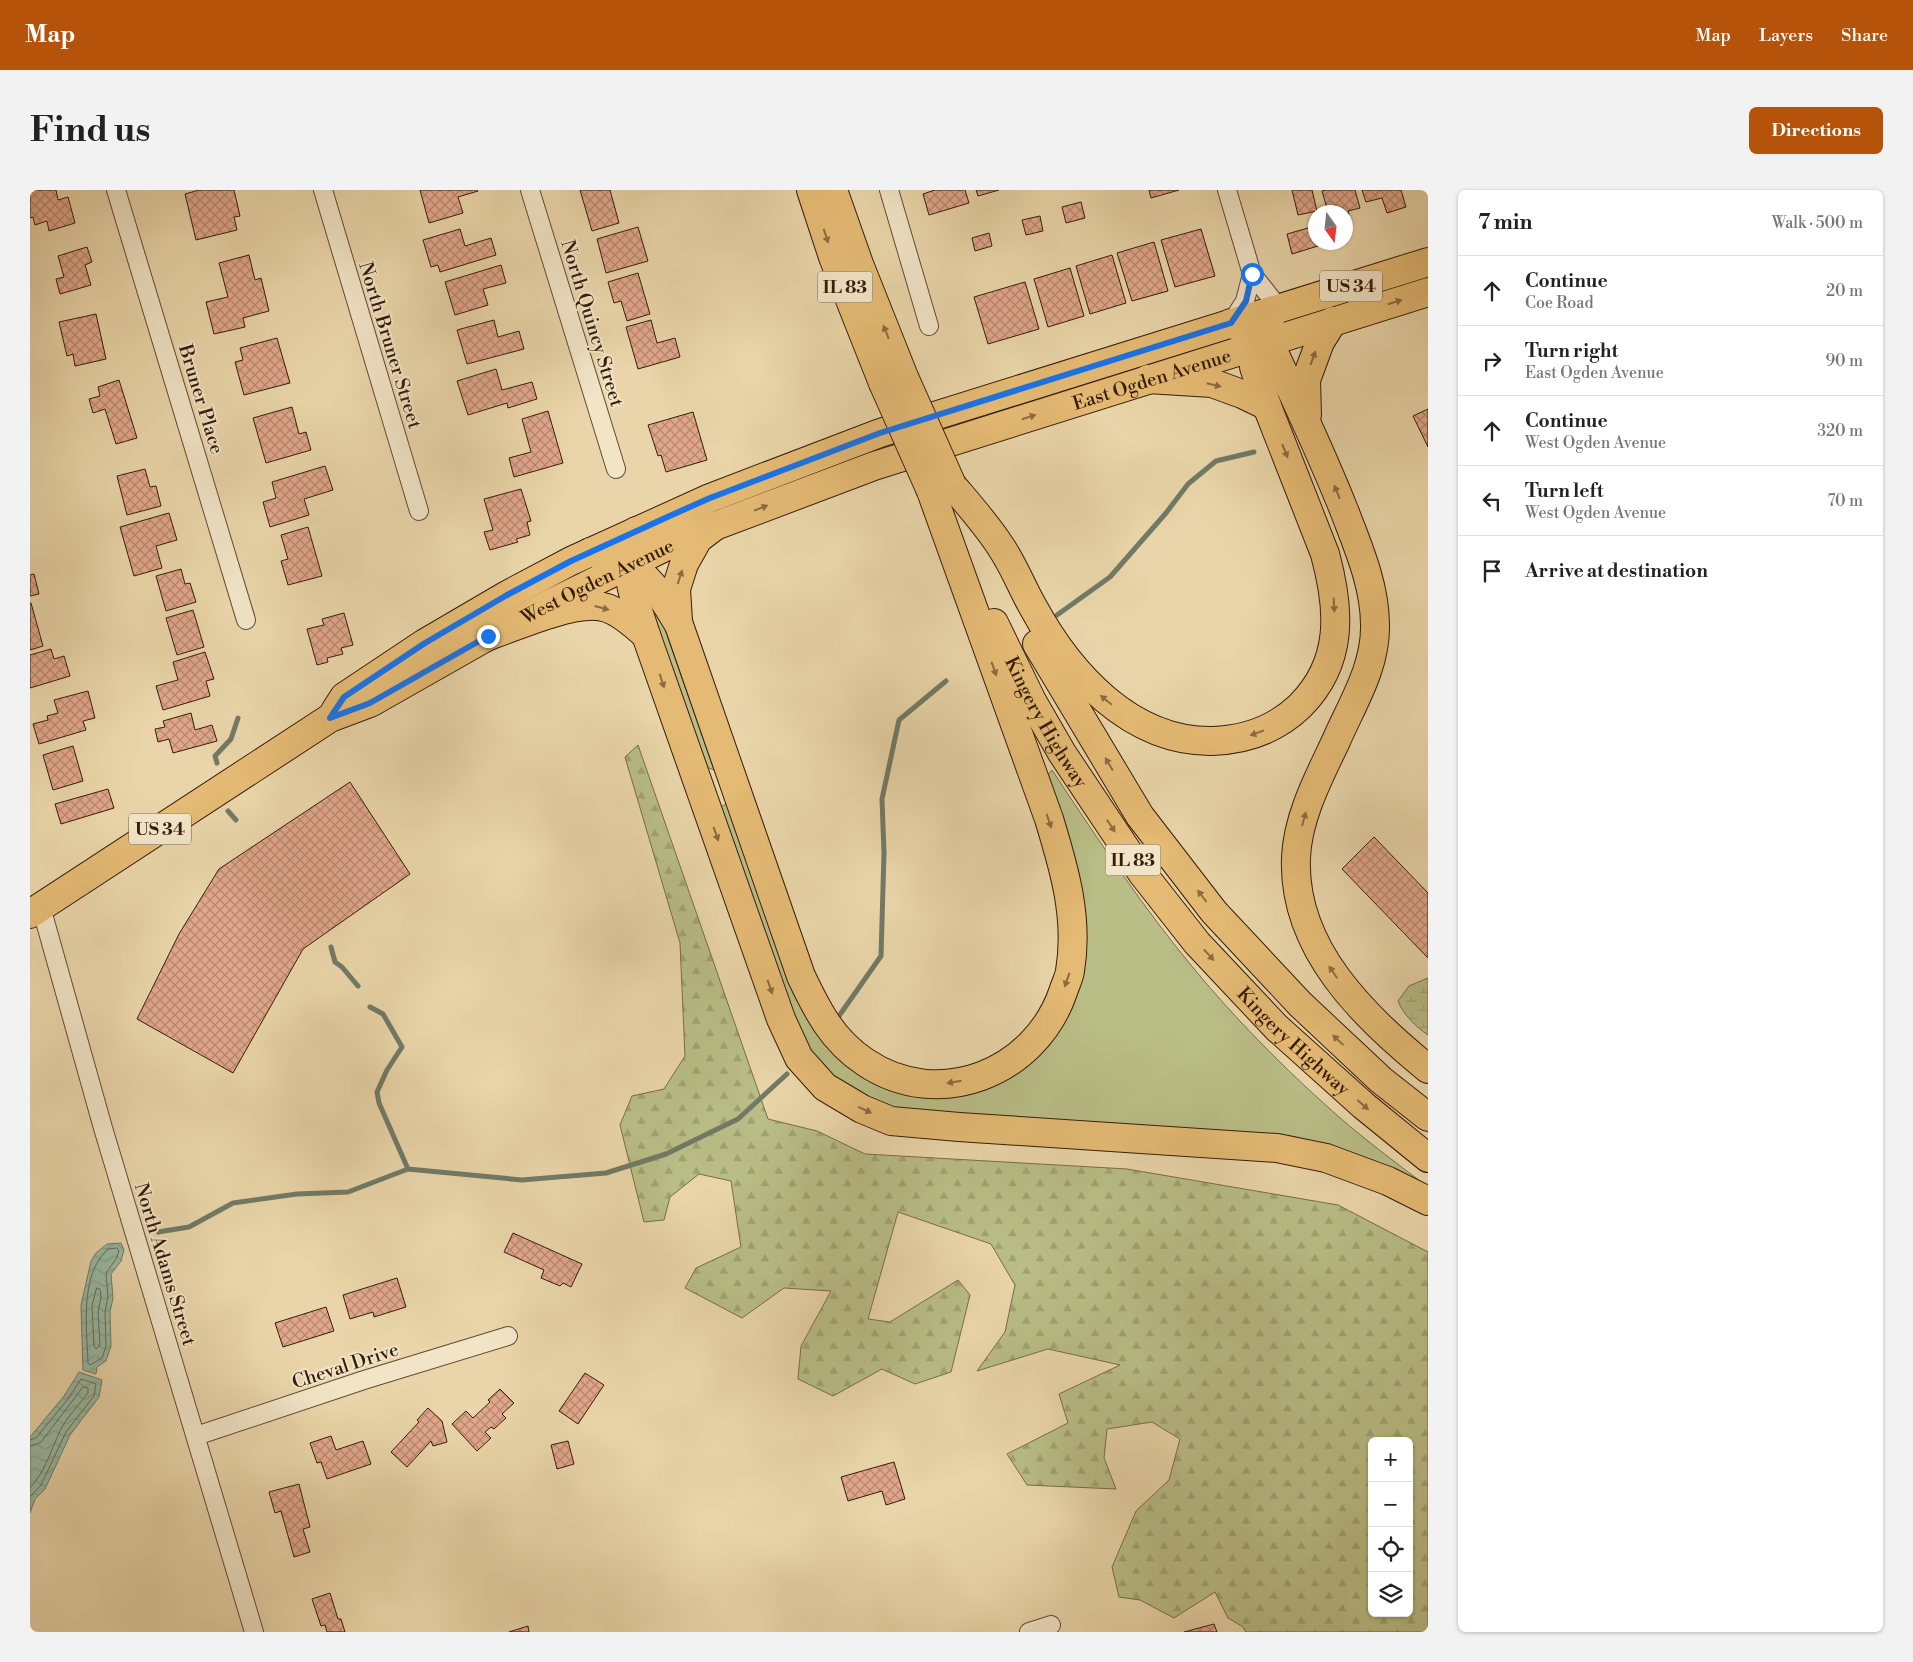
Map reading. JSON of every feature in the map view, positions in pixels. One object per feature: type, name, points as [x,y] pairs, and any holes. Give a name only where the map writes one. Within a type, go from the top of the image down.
[{"type":"main road","name":"Kingery Highway","points":[[811,190],[833,257],[893,380],[942,488],[1032,701],[1062,754],[1142,873],[1197,943],[1277,1028],[1364,1106],[1428,1158]]},
{"type":"main road","name":"Kingery Highway","points":[[834,190],[859,264],[893,380]]},
{"type":"main road","name":"East Ogden Avenue","points":[[1025,388],[1428,262]]},
{"type":"main road","name":"East Ogden Avenue","points":[[874,466],[1428,292]]},
{"type":"main road","points":[[942,488],[1002,548],[1034,609],[1058,648],[1088,685],[1108,702],[1157,731],[1192,741],[1229,740],[1258,734],[1289,717],[1308,698],[1324,676],[1332,654],[1334,631],[1335,603],[1325,554],[1267,406],[1254,367],[1264,331],[1278,309]]},
{"type":"main road","points":[[1307,424],[1306,380],[1318,347],[1333,321]]},
{"type":"main road","points":[[1231,323],[1243,328],[1276,357],[1330,475],[1368,575],[1374,603],[1376,626],[1366,675],[1311,794],[1300,832],[1296,857],[1300,900],[1305,923],[1314,942],[1335,976],[1375,1022],[1393,1040],[1428,1069]]},
{"type":"main road","points":[[1148,379],[1212,383],[1267,406]]},
{"type":"main road","name":"West Ogden Avenue","points":[[330,718],[344,697],[425,643],[507,595],[590,552],[710,498],[880,433],[1025,388]]},
{"type":"main road","name":"West Ogden Avenue","points":[[36,911],[330,718],[370,703],[488,636],[628,565],[715,526],[874,466]]},
{"type":"main road","name":"Kingery Highway","points":[[942,488],[1140,816],[1214,912],[1300,1004],[1381,1080],[1428,1117]]},
{"type":"main road","points":[[590,552],[616,559],[628,565],[652,583],[679,625],[801,976],[817,1010],[837,1039],[866,1063],[893,1076],[922,1083],[957,1082],[980,1077],[1005,1066],[1037,1039],[1049,1024],[1070,973],[1073,923],[1069,891],[1049,819],[942,488]]},
{"type":"main road","points":[[679,625],[676,589],[684,564],[698,539],[715,526]]},
{"type":"main road","points":[[636,531],[629,555],[629,584],[646,635],[781,1019],[799,1058],[825,1087],[862,1109],[892,1121],[1277,1148],[1326,1158],[1388,1181],[1428,1201]]},
{"type":"main road","points":[[488,636],[568,609],[598,605],[621,615],[646,635]]},
{"type":"street","name":"Bruner Place","points":[[116,190],[246,620]]},
{"type":"street","name":"North Bruner Street","points":[[323,190],[419,511]]},
{"type":"street","name":"North Quincy Street","points":[[530,190],[616,469]]},
{"type":"street","points":[[889,190],[929,326]]},
{"type":"street","points":[[1227,190],[1252,274],[1275,302],[1278,309]]},
{"type":"street","points":[[1231,323],[1246,301],[1252,274]]},
{"type":"street","name":"North Adams Street","points":[[36,911],[254,1632]]},
{"type":"street","name":"Cheval Drive","points":[[196,1436],[364,1380],[508,1336]]},
{"type":"street","points":[[1029,1632],[1051,1626]]},
{"type":"green space","points":[[657,608],[714,770],[702,765],[651,612]]},
{"type":"green space","points":[[638,745],[768,1119],[817,1131],[865,1154],[1127,1169],[1338,1205],[1428,1252],[1428,1632],[1246,1632],[1243,1627],[1228,1618],[1215,1592],[1174,1618],[1140,1600],[1119,1597],[1112,1567],[1136,1511],[1169,1480],[1180,1439],[1152,1422],[1107,1429],[1104,1458],[1116,1489],[1027,1485],[1007,1454],[1068,1423],[1059,1394],[1120,1365],[1048,1349],[977,1371],[1005,1332],[1015,1285],[991,1244],[898,1212],[868,1319],[890,1322],[958,1280],[970,1295],[951,1372],[915,1384],[882,1369],[833,1396],[798,1379],[801,1346],[831,1291],[784,1288],[742,1318],[685,1288],[696,1268],[741,1247],[731,1181],[699,1174],[670,1197],[664,1220],[644,1222],[620,1125],[632,1096],[664,1089],[685,1056],[680,943],[625,757]]},
{"type":"green space","points":[[1052,770],[1142,901],[1174,944],[1229,1009],[1288,1070],[1330,1109],[1428,1187],[1339,1149],[1291,1136],[1132,1125],[947,1116],[898,1111],[864,1098],[839,1082],[802,1043],[719,808],[728,803],[789,975],[807,1019],[824,1039],[879,1081],[1018,1070],[1085,935],[1082,892],[1070,844],[1046,777]]},
{"type":"green space","points":[[1428,978],[1428,1035],[1410,1020],[1398,1001],[1409,986]]},
{"type":"water","points":[[121,1243],[124,1250],[121,1261],[111,1274],[113,1298],[110,1312],[111,1346],[106,1361],[97,1367],[96,1374],[83,1370],[81,1305],[91,1261],[96,1253],[107,1244]]},
{"type":"water","points":[[79,1372],[102,1380],[99,1397],[70,1435],[45,1489],[35,1499],[30,1513],[30,1437],[64,1396]]},
{"type":"building","points":[[30,190],[56,190],[58,200],[68,197],[75,223],[49,231],[47,221],[35,225],[33,217],[30,218]]},
{"type":"building","points":[[199,190],[234,190],[240,216],[234,217],[237,230],[196,240],[185,194]]},
{"type":"building","points":[[420,190],[478,191],[458,197],[463,213],[429,223]]},
{"type":"building","points":[[580,190],[610,190],[619,223],[592,231]]},
{"type":"building","points":[[935,190],[965,190],[969,203],[929,215],[923,194]]},
{"type":"building","points":[[976,190],[999,190],[978,196]]},
{"type":"building","points":[[1149,190],[1179,190],[1151,198]]},
{"type":"building","points":[[1292,190],[1312,190],[1316,205],[1308,205],[1308,213],[1298,215]]},
{"type":"building","points":[[1355,190],[1360,208],[1353,210],[1353,205],[1326,205],[1322,191]]},
{"type":"building","points":[[1362,190],[1401,190],[1406,207],[1387,213],[1382,198],[1366,202]]},
{"type":"building","points":[[1081,202],[1085,218],[1066,223],[1062,207]]},
{"type":"building","points":[[1040,216],[1043,231],[1026,235],[1022,220]]},
{"type":"building","points":[[638,227],[648,261],[606,273],[597,239]]},
{"type":"building","points":[[1308,228],[1308,249],[1292,254],[1287,234]]},
{"type":"building","points":[[460,229],[465,246],[491,238],[496,255],[440,272],[438,265],[431,267],[423,240]]},
{"type":"building","points":[[1201,229],[1215,276],[1175,287],[1161,240]]},
{"type":"building","points":[[989,233],[992,246],[975,251],[972,238]]},
{"type":"building","points":[[1154,242],[1168,291],[1132,301],[1117,253]]},
{"type":"building","points":[[87,247],[92,262],[85,265],[91,285],[60,294],[56,279],[64,277],[58,256]]},
{"type":"building","points":[[249,255],[255,280],[261,278],[269,311],[243,318],[245,327],[214,334],[206,302],[228,297],[219,263]]},
{"type":"building","points":[[1112,255],[1126,303],[1090,314],[1076,266]]},
{"type":"building","points":[[501,265],[506,283],[483,289],[488,305],[455,315],[445,282]]},
{"type":"building","points":[[1070,268],[1084,316],[1048,327],[1034,279]]},
{"type":"building","points":[[638,273],[650,314],[627,321],[621,301],[614,303],[608,282]]},
{"type":"building","points":[[1025,282],[1039,329],[988,344],[974,297]]},
{"type":"building","points":[[96,314],[106,359],[75,366],[73,354],[67,356],[59,322]]},
{"type":"building","points":[[494,320],[498,337],[519,331],[524,349],[467,364],[457,330]]},
{"type":"building","points":[[651,320],[657,343],[675,338],[680,357],[638,369],[626,327]]},
{"type":"building","points":[[277,338],[290,383],[244,395],[235,362],[243,360],[240,348]]},
{"type":"building","points":[[496,369],[502,390],[532,382],[537,399],[508,408],[507,403],[468,415],[457,381]]},
{"type":"building","points":[[119,380],[137,438],[116,444],[105,409],[93,413],[89,399],[100,396],[98,387]]},
{"type":"building","points":[[292,407],[299,434],[306,432],[311,450],[266,463],[253,418]]},
{"type":"building","points":[[1428,409],[1428,447],[1413,416]]},
{"type":"building","points":[[548,411],[563,463],[514,477],[509,458],[531,452],[522,419]]},
{"type":"building","points":[[693,412],[707,460],[666,472],[661,455],[658,456],[648,425]]},
{"type":"building","points":[[325,466],[333,490],[304,499],[309,515],[270,527],[263,502],[276,498],[272,482]]},
{"type":"building","points":[[145,469],[150,487],[156,486],[161,506],[127,515],[117,476]]},
{"type":"building","points":[[521,489],[531,521],[527,522],[530,535],[516,539],[518,542],[490,550],[484,532],[493,530],[484,499]]},
{"type":"building","points":[[169,513],[177,540],[156,546],[162,568],[134,576],[120,527]]},
{"type":"building","points":[[308,527],[322,576],[288,585],[281,561],[288,559],[281,535]]},
{"type":"building","points":[[181,569],[185,584],[190,583],[196,602],[166,611],[156,576]]},
{"type":"building","points":[[34,574],[39,594],[30,596],[30,575]]},
{"type":"building","points":[[30,603],[43,646],[30,650]]},
{"type":"building","points":[[193,610],[204,647],[177,655],[166,618]]},
{"type":"building","points":[[344,613],[353,645],[341,648],[343,654],[327,658],[328,662],[317,665],[307,629],[324,625],[322,619]]},
{"type":"building","points":[[51,649],[54,659],[64,656],[70,676],[30,688],[30,655]]},
{"type":"building","points":[[205,652],[214,679],[206,681],[210,696],[163,710],[156,686],[178,680],[173,662]]},
{"type":"building","points":[[88,691],[95,718],[83,721],[86,730],[39,744],[33,724],[48,720],[47,716],[58,713],[54,700]]},
{"type":"building","points":[[191,713],[195,730],[212,725],[217,741],[173,753],[169,739],[158,742],[155,729],[165,727],[163,721]]},
{"type":"building","points":[[73,746],[83,781],[53,790],[43,755]]},
{"type":"building","points":[[350,782],[410,874],[303,949],[233,1073],[137,1019],[179,934],[219,869]]},
{"type":"building","points":[[108,789],[114,808],[61,824],[55,804]]},
{"type":"building","points":[[1374,837],[1428,893],[1428,958],[1342,869]]},
{"type":"building","points":[[513,1233],[582,1264],[571,1287],[563,1283],[560,1286],[541,1278],[544,1270],[504,1252]]},
{"type":"building","points":[[397,1278],[406,1307],[374,1317],[373,1312],[350,1319],[343,1295]]},
{"type":"building","points":[[326,1307],[334,1331],[283,1347],[275,1323]]},
{"type":"building","points":[[585,1373],[604,1385],[578,1424],[559,1411]]},
{"type":"building","points":[[500,1389],[514,1403],[502,1414],[506,1418],[494,1429],[491,1427],[485,1432],[491,1438],[477,1451],[452,1424],[466,1411],[473,1418],[490,1402],[488,1400]]},
{"type":"building","points":[[428,1408],[442,1421],[447,1442],[433,1446],[431,1441],[407,1467],[391,1452],[419,1422],[417,1420]]},
{"type":"building","points":[[331,1436],[336,1450],[363,1441],[371,1464],[327,1479],[321,1462],[317,1463],[310,1443]]},
{"type":"building","points":[[568,1441],[574,1464],[557,1469],[551,1445]]},
{"type":"building","points":[[894,1462],[905,1499],[886,1505],[882,1491],[848,1501],[841,1477]]},
{"type":"building","points":[[299,1484],[310,1527],[303,1529],[310,1552],[294,1557],[281,1511],[275,1513],[269,1492]]},
{"type":"building","points":[[330,1593],[338,1619],[341,1619],[345,1632],[327,1632],[325,1625],[321,1626],[312,1599]]},
{"type":"building","points":[[1214,1624],[1217,1632],[1184,1632]]},
{"type":"building","points":[[528,1626],[529,1632],[509,1632]]},
{"type":"waterway","points":[[1057,615],[1110,577],[1166,513],[1188,484],[1216,461],[1254,452]]},
{"type":"waterway","points":[[839,1016],[881,956],[884,853],[882,799],[899,720],[946,681]]},
{"type":"waterway","points":[[217,763],[215,756],[231,739],[238,718]]},
{"type":"waterway","points":[[228,811],[236,820]]},
{"type":"waterway","points":[[331,947],[335,962],[342,967],[358,986]]},
{"type":"waterway","points":[[370,1007],[383,1014],[402,1047],[387,1070],[377,1092],[379,1103],[408,1169]]},
{"type":"waterway","points":[[158,1232],[189,1227],[233,1203],[297,1194],[348,1192],[408,1169],[522,1180],[606,1173],[666,1154],[738,1119],[787,1074]]},
{"type":"route","points":[[488,636],[370,703],[330,718],[344,697],[425,643],[507,595],[571,561],[710,498],[880,433],[1231,323],[1246,301],[1252,274]]}]
